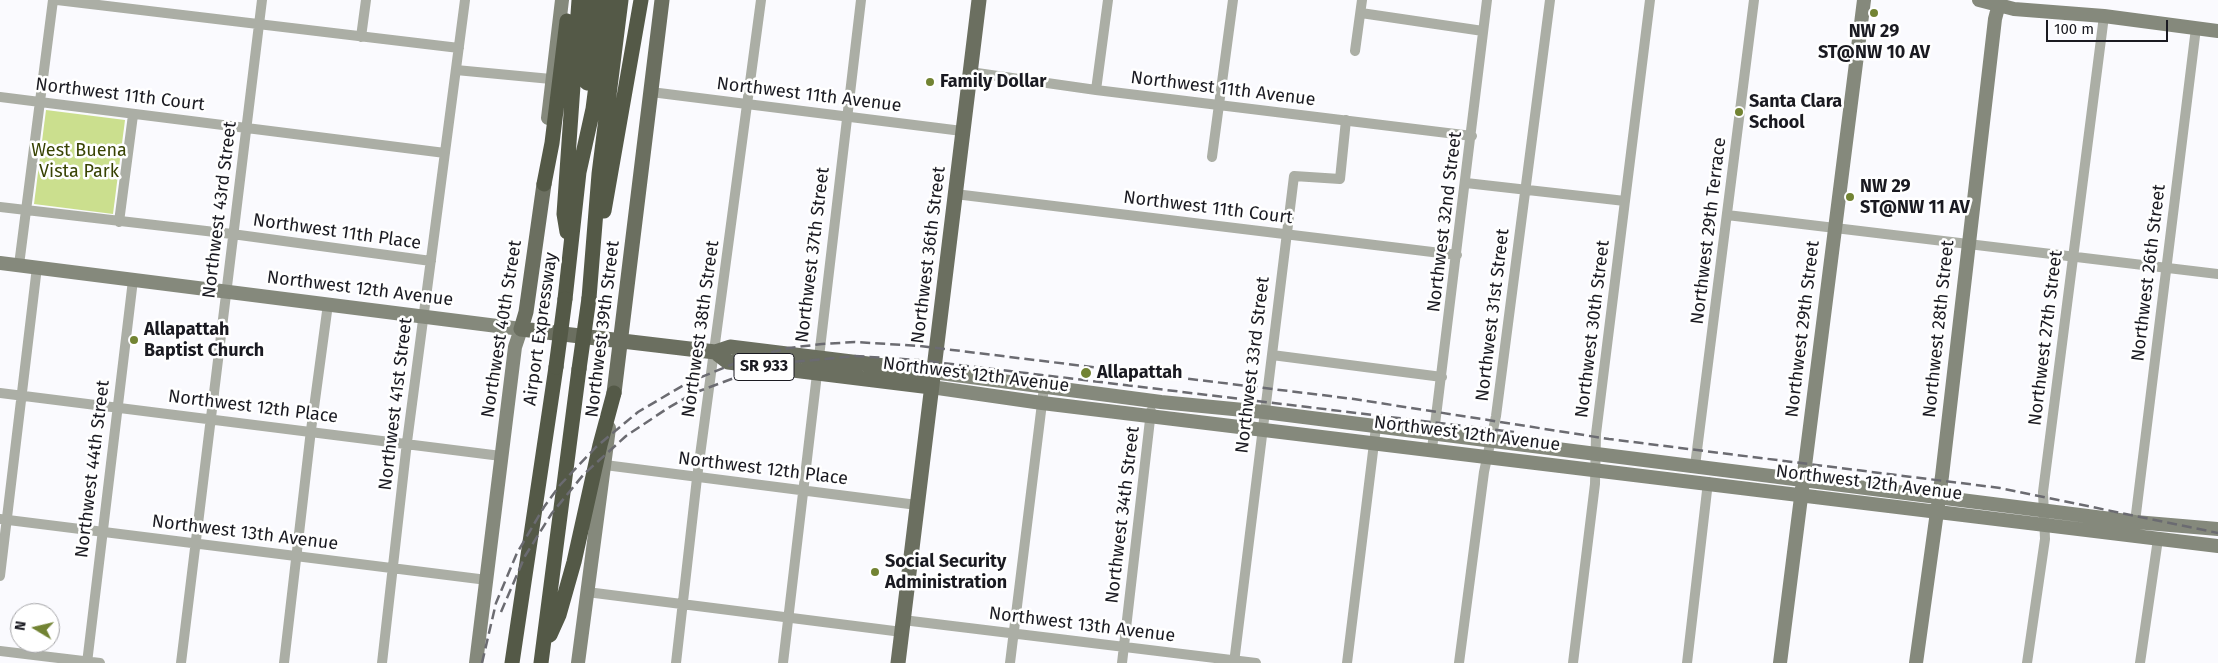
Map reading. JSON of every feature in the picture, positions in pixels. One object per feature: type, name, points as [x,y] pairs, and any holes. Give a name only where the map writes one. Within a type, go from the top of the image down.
[{"type":"highway","points":[[544,184],[552,143],[570,0]]},
{"type":"highway","points":[[571,251],[564,214],[579,0]]},
{"type":"highway","points":[[579,172],[594,0]]},
{"type":"highway","name":"Airport Expressway","points":[[512,663],[556,367],[579,172],[594,109],[607,0]]},
{"type":"highway","points":[[542,658],[589,298],[599,174],[621,0]]},
{"type":"highway","points":[[593,264],[612,176],[642,0]]},
{"type":"highway","points":[[542,658],[559,615],[569,580],[614,393]]},
{"type":"main road","name":"Northwest 40th Street","points":[[476,663],[515,347],[526,312],[544,184],[551,80],[562,0]]},
{"type":"main road","name":"Northwest 39th Street","points":[[578,663],[605,465],[662,0]]},
{"type":"main road","name":"Northwest 36th Street","points":[[898,663],[979,0]]},
{"type":"main road","name":"Northwest 29th Street","points":[[1780,663],[1864,0]]},
{"type":"main road","points":[[1979,0],[1999,2],[2014,8],[2104,16],[2218,31]]},
{"type":"main road","name":"Northwest 28th Street","points":[[1916,663],[1939,496],[1968,243],[1999,2]]},
{"type":"main road","name":"Northwest 12th Avenue","points":[[0,263],[521,330],[714,352],[728,362],[933,372],[1153,401],[1264,412],[1376,428],[2044,509],[2135,522],[2218,529]]},
{"type":"main road","name":"Northwest 12th Avenue","points":[[817,366],[931,387],[1042,403],[1708,482],[2218,546]]},
{"type":"main road","points":[[1640,474],[1660,471],[1687,472],[1694,470],[1695,466]]},
{"type":"main road","points":[[1708,482],[1718,476],[1742,478],[1757,474]]},
{"type":"street","points":[[19,265],[52,0]]},
{"type":"street","points":[[57,0],[459,48]]},
{"type":"street","points":[[156,11],[157,0]]},
{"type":"street","name":"Northwest 43rd Street","points":[[181,663],[262,0]]},
{"type":"street","points":[[361,37],[366,0]]},
{"type":"street","name":"Northwest 41st Street","points":[[382,663],[407,442],[465,0]]},
{"type":"street","name":"Northwest 38th Street","points":[[676,663],[697,478],[761,0]]},
{"type":"street","name":"Northwest 37th Street","points":[[783,663],[861,0]]},
{"type":"street","points":[[1096,90],[1108,0]]},
{"type":"street","points":[[1212,157],[1233,0]]},
{"type":"street","points":[[1355,51],[1362,0]]},
{"type":"street","name":"Northwest 32nd Street","points":[[1432,449],[1472,136],[1487,0]]},
{"type":"street","name":"Northwest 31st Street","points":[[1459,663],[1487,456],[1496,416],[1550,0]]},
{"type":"street","name":"Northwest 30th Street","points":[[1573,663],[1595,469],[1596,434],[1650,0]]},
{"type":"street","name":"Northwest 29th Terrace","points":[[1695,466],[1754,0]]},
{"type":"street","points":[[1360,13],[1483,31]]},
{"type":"street","name":"Northwest 27th Street","points":[[2027,663],[2045,539],[2043,492],[2104,16]]},
{"type":"street","name":"Northwest 26th Street","points":[[2135,522],[2196,28]]},
{"type":"street","points":[[456,70],[551,80]]},
{"type":"street","name":"Northwest 11th Avenue","points":[[970,72],[1096,90],[1472,136]]},
{"type":"street","name":"Northwest 11th Avenue","points":[[651,92],[962,131]]},
{"type":"street","name":"Northwest 11th Court","points":[[0,97],[134,115],[246,126],[445,153]]},
{"type":"street","points":[[119,222],[134,115]]},
{"type":"street","name":"Northwest 33rd Street","points":[[1234,662],[1285,233],[1294,176],[1340,179],[1346,120]]},
{"type":"street","points":[[1466,183],[1625,201]]},
{"type":"street","name":"Northwest 11th Court","points":[[955,194],[1456,255]]},
{"type":"street","name":"Northwest 11th Place","points":[[0,207],[232,234],[431,261]]},
{"type":"street","points":[[1727,215],[2218,274]]},
{"type":"street","points":[[0,576],[4,519],[37,267]]},
{"type":"street","name":"Northwest 44th Street","points":[[88,662],[133,280]]},
{"type":"street","points":[[284,663],[311,430],[328,304]]},
{"type":"street","points":[[1272,355],[1442,377]]},
{"type":"street","points":[[1010,663],[1044,387]]},
{"type":"street","name":"Northwest 12th Place","points":[[0,393],[407,442],[501,456]]},
{"type":"street","name":"Northwest 34th Street","points":[[1122,663],[1153,401]]},
{"type":"street","points":[[1347,663],[1376,428]]},
{"type":"street","name":"Northwest 12th Place","points":[[605,465],[917,505]]},
{"type":"street","points":[[1687,663],[1708,482]]},
{"type":"street","name":"Northwest 13th Avenue","points":[[4,519],[487,580]]},
{"type":"street","points":[[2140,663],[2158,539]]},
{"type":"street","name":"Northwest 13th Avenue","points":[[587,592],[788,618],[1014,633],[1234,662],[1256,663]]},
{"type":"street","points":[[0,651],[100,663]]},
{"type":"green space","name":"West Buena Vista Park","points":[[46,110],[125,120],[113,214],[34,204]]},
{"type":"railway","points":[[482,663],[496,603],[517,553],[544,507],[560,485],[596,447],[638,412],[689,382],[748,358],[789,348],[822,344],[855,342],[920,346],[1354,399],[1609,439],[2000,488],[2218,533]]},
{"type":"railway","points":[[501,612],[525,556],[552,513],[584,474],[626,436],[694,393],[753,371],[793,362],[855,356],[918,360],[1514,432]]},
{"type":"place","name":"NW 29 ST@NW 10 AV","points":[[1874,13]]},
{"type":"place","name":"Family Dollar","points":[[930,82]]},
{"type":"place","name":"Santa Clara School","points":[[1739,112]]},
{"type":"place","name":"NW 29 ST@NW 11 AV","points":[[1850,197]]},
{"type":"place","name":"Allapattah Baptist Church","points":[[134,340]]},
{"type":"place","name":"Allapattah","points":[[1086,373]]},
{"type":"place","name":"Social Security Administration","points":[[875,572]]}]
